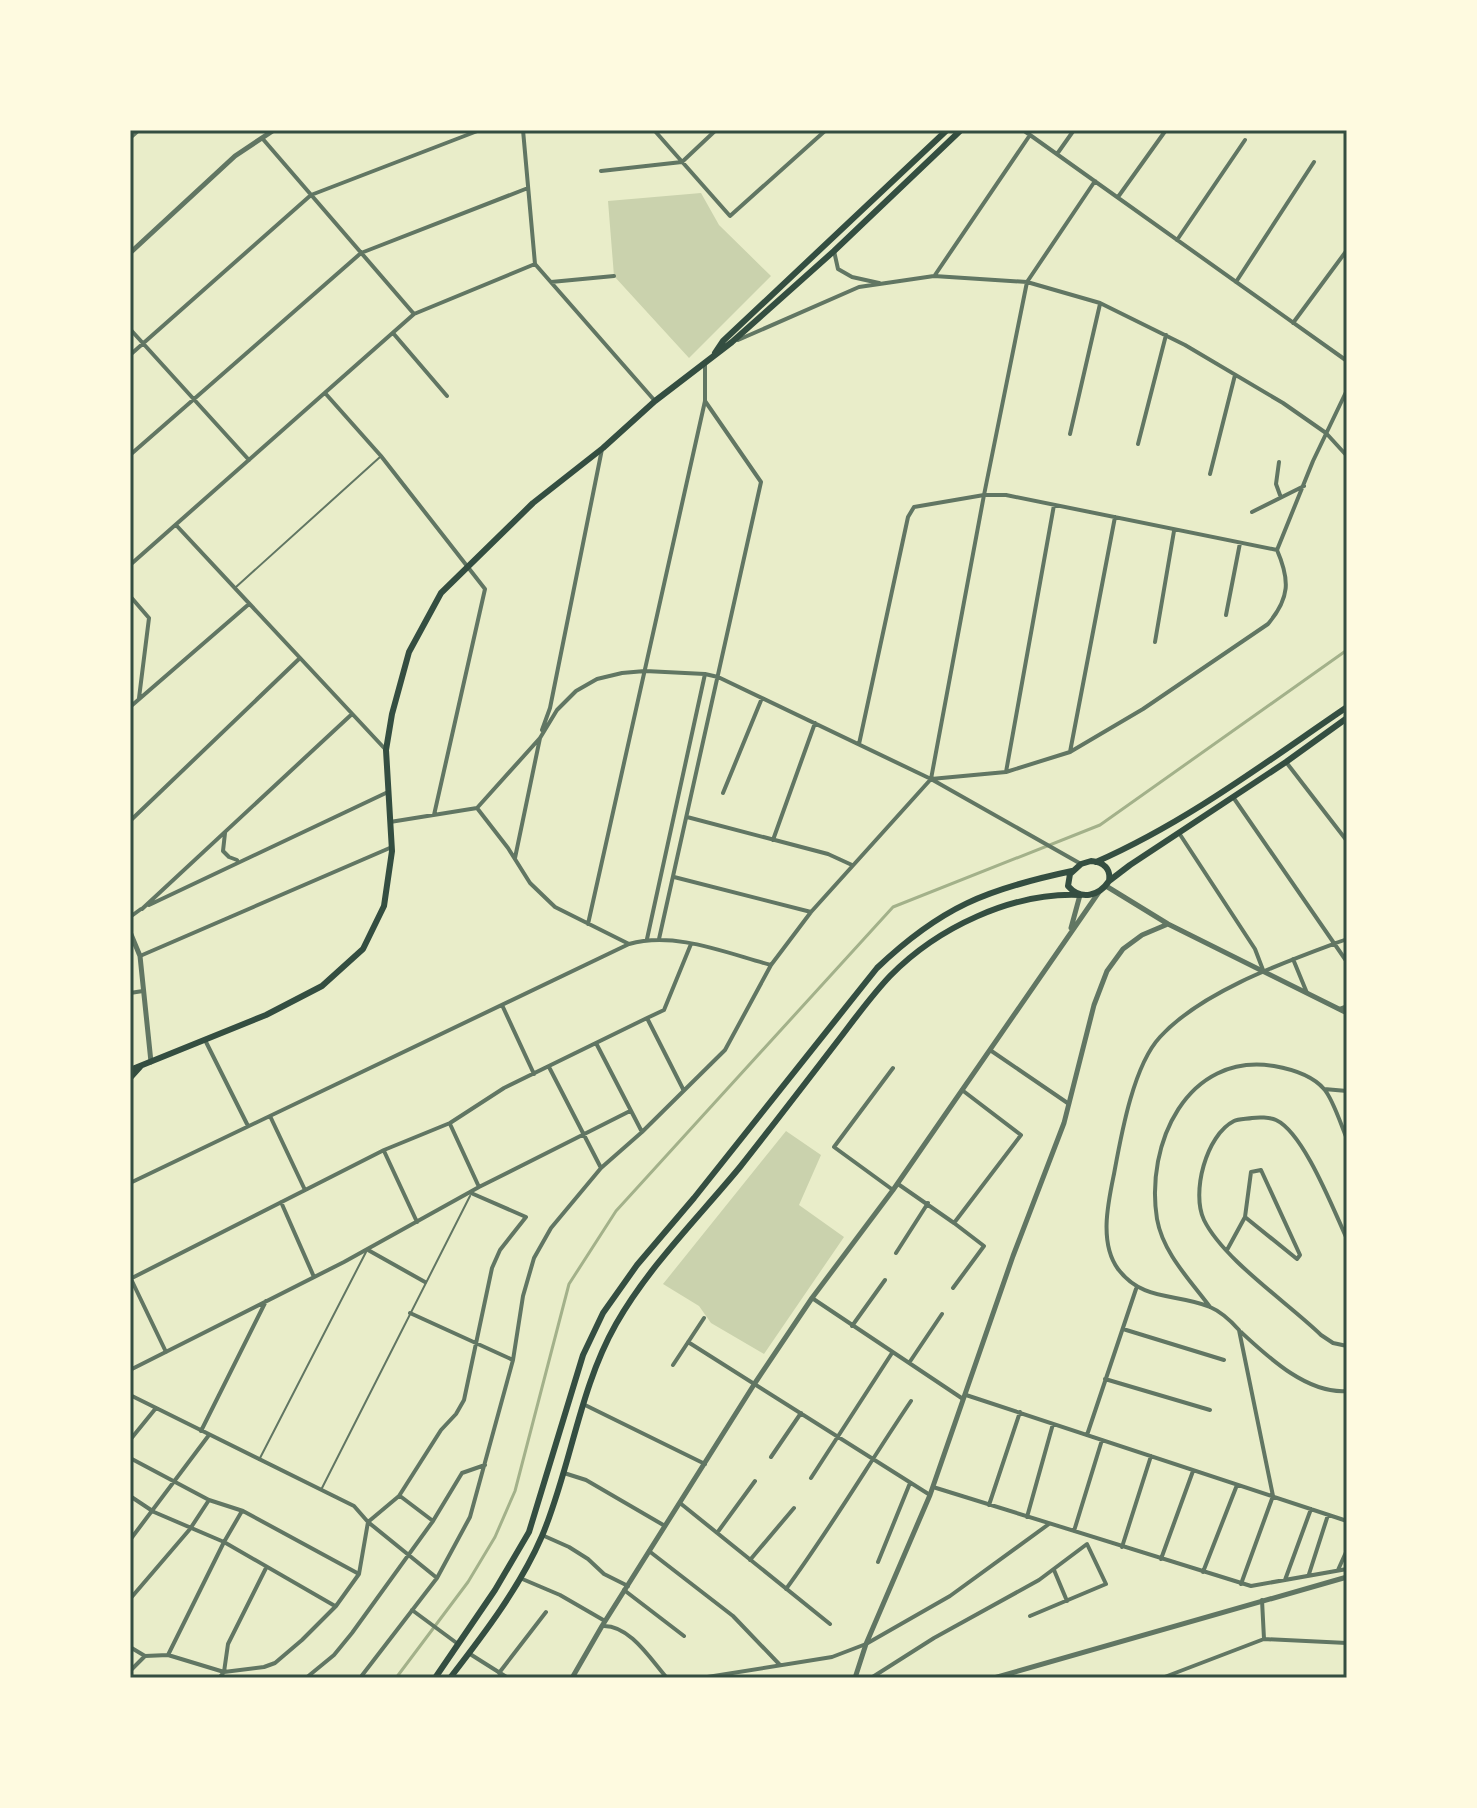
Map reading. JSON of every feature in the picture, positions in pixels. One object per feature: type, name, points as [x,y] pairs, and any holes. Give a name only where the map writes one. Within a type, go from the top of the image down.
[{"type":"main road","points":[[712,356],[723,341],[947,130]]},
{"type":"main road","points":[[130,1070],[266,1015],[322,986],[363,949],[384,906],[392,847],[386,750],[392,714],[409,652],[441,593],[533,503],[603,448],[655,401],[732,342],[834,251],[961,130]]},
{"type":"main road","points":[[1080,895],[1068,886],[1068,878],[1081,864],[1096,862],[1139,842],[1210,801],[1347,707]]},
{"type":"main road","points":[[450,1678],[520,1578],[542,1535],[597,1366],[615,1326],[639,1287],[740,1167],[890,976],[923,949],[968,921],[1026,900],[1054,895],[1091,895],[1344,720]]},
{"type":"main road","points":[[1096,862],[1109,870],[1105,886]]},
{"type":"main road","points":[[435,1678],[495,1590],[529,1532],[583,1355],[603,1313],[637,1265],[877,968],[904,942],[937,918],[980,896],[1010,885],[1072,871]]},
{"type":"main road","points":[[130,1078],[140,1067]]},
{"type":"main road","points":[[458,1644],[469,1653]]},
{"type":"street","points":[[130,138],[139,130]]},
{"type":"street","points":[[130,253],[235,156],[274,130]]},
{"type":"street","points":[[130,355],[311,195],[480,130]]},
{"type":"street","points":[[523,130],[535,264],[655,401]]},
{"type":"street","points":[[654,130],[730,216],[826,130]]},
{"type":"street","points":[[601,171],[682,162],[716,130]]},
{"type":"street","points":[[1023,130],[1347,361]]},
{"type":"street","points":[[1057,154],[1074,130]]},
{"type":"street","points":[[1118,197],[1166,130]]},
{"type":"street","points":[[934,276],[1030,135]]},
{"type":"street","points":[[262,138],[414,314]]},
{"type":"street","points":[[1177,240],[1245,140]]},
{"type":"street","points":[[1236,282],[1314,162]]},
{"type":"street","points":[[360,1678],[437,1578],[470,1517],[513,1360],[523,1296],[534,1258],[551,1228],[601,1168],[725,1050],[771,965],[811,912],[931,779],[1027,282],[1095,181]]},
{"type":"street","points":[[130,455],[361,253],[528,188]]},
{"type":"street","points":[[1293,323],[1347,250]]},
{"type":"street","points":[[834,251],[836,266],[842,272],[881,283]]},
{"type":"street","points":[[130,565],[414,314],[535,264]]},
{"type":"street","points":[[551,282],[614,276]]},
{"type":"street","points":[[732,342],[859,287],[934,276],[1027,282],[1100,303],[1166,335],[1326,433],[1347,456]]},
{"type":"street","points":[[1070,434],[1100,303]]},
{"type":"street","points":[[130,329],[249,460]]},
{"type":"street","points":[[393,333],[447,396]]},
{"type":"street","points":[[1138,444],[1166,335]]},
{"type":"street","points":[[588,924],[705,401],[705,361]]},
{"type":"street","points":[[1210,474],[1235,375]]},
{"type":"street","points":[[931,779],[1006,772],[1070,752],[1143,709],[1268,624],[1281,609],[1286,591],[1286,571],[1277,550],[1347,390]]},
{"type":"street","points":[[325,393],[381,456],[485,589],[434,815]]},
{"type":"street","points":[[659,939],[761,482],[705,401]]},
{"type":"street","points":[[515,858],[540,738],[550,708],[603,448]]},
{"type":"street","points":[[1279,462],[1276,484],[1280,496]]},
{"type":"street","points":[[1252,512],[1304,486]]},
{"type":"street","points":[[859,744],[910,511],[914,507],[984,495],[1006,495],[1277,550]]},
{"type":"street","points":[[1006,772],[1054,505]]},
{"type":"street","points":[[1070,752],[1115,517]]},
{"type":"street","points":[[176,525],[386,750]]},
{"type":"street","points":[[1155,642],[1174,531]]},
{"type":"street","points":[[1226,615],[1240,543]]},
{"type":"street","points":[[130,596],[149,618],[138,700]]},
{"type":"street","points":[[130,707],[249,603]]},
{"type":"street","points":[[130,821],[300,658]]},
{"type":"street","points":[[390,822],[477,808],[540,738],[557,710],[576,691],[597,679],[645,671],[705,674],[718,677],[931,779],[1081,864]]},
{"type":"street","points":[[647,939],[705,674]]},
{"type":"street","points":[[723,793],[762,698]]},
{"type":"street","points":[[142,909],[352,714]]},
{"type":"street","points":[[1344,720],[1347,729]]},
{"type":"street","points":[[773,840],[815,723]]},
{"type":"street","points":[[1286,762],[1347,841]]},
{"type":"street","points":[[130,917],[239,860],[388,792]]},
{"type":"street","points":[[1233,797],[1347,962]]},
{"type":"street","points":[[477,808],[530,883],[555,907],[629,944]]},
{"type":"street","points":[[687,817],[828,854],[852,865]]},
{"type":"street","points":[[225,831],[223,851],[239,860]]},
{"type":"street","points":[[1179,833],[1255,949],[1262,970]]},
{"type":"street","points":[[140,956],[392,847]]},
{"type":"street","points":[[674,877],[811,912]]},
{"type":"street","points":[[572,1678],[755,1383],[812,1298],[896,1187],[1105,886],[1168,924],[1347,1013]]},
{"type":"street","points":[[1068,937],[1080,895]]},
{"type":"street","points":[[855,1678],[866,1644],[933,1487],[1069,1104],[1094,1005],[1107,971],[1123,949],[1142,935],[1168,924]]},
{"type":"street","points":[[130,932],[140,956],[151,1062]]},
{"type":"street","points":[[130,1183],[629,944],[659,939],[771,965]]},
{"type":"street","points":[[1211,1307],[1136,1288],[1116,1267],[1108,1245],[1107,1221],[1124,1122],[1137,1079],[1158,1038],[1200,1006],[1262,970],[1347,939]]},
{"type":"street","points":[[166,1352],[130,1278],[384,1150],[450,1123],[504,1088],[664,1010],[691,944]]},
{"type":"street","points":[[1293,959],[1307,993]]},
{"type":"street","points":[[130,993],[143,991]]},
{"type":"street","points":[[502,1005],[534,1074]]},
{"type":"street","points":[[1339,1009],[1347,1006]]},
{"type":"street","points":[[647,1018],[683,1089]]},
{"type":"street","points":[[205,1040],[248,1126]]},
{"type":"street","points":[[596,1043],[642,1132]]},
{"type":"street","points":[[990,1050],[1069,1104]]},
{"type":"street","points":[[1347,1091],[1324,1089],[1297,1071],[1271,1066],[1238,1065],[1206,1078],[1187,1094],[1176,1111],[1167,1131],[1156,1176],[1157,1220],[1173,1260],[1211,1307],[1227,1318],[1266,1356],[1320,1387],[1347,1391]]},
{"type":"street","points":[[549,1067],[601,1168]]},
{"type":"street","points":[[893,1068],[834,1147],[896,1187],[928,1203],[984,1246],[953,1288]]},
{"type":"street","points":[[1324,1089],[1347,1139]]},
{"type":"street","points":[[954,1223],[1021,1135],[962,1090]]},
{"type":"street","points":[[130,1370],[630,1111]]},
{"type":"street","points":[[270,1116],[305,1190]]},
{"type":"street","points":[[1347,1239],[1295,1135],[1275,1119],[1256,1117],[1234,1121],[1218,1137],[1204,1158],[1201,1186],[1202,1216],[1211,1233],[1258,1281],[1321,1335],[1333,1343],[1347,1346]]},
{"type":"street","points":[[450,1123],[479,1187]]},
{"type":"street","points":[[384,1150],[417,1222]]},
{"type":"street","points":[[1227,1250],[1245,1217],[1251,1172],[1261,1170],[1300,1255],[1297,1259],[1245,1217]]},
{"type":"street","points":[[130,1647],[145,1656],[168,1655],[224,1672],[264,1667],[275,1663],[336,1606],[359,1574],[368,1522],[399,1496],[464,1400],[492,1268],[510,1235],[526,1217],[471,1193]]},
{"type":"street","points":[[281,1202],[314,1277]]},
{"type":"street","points":[[896,1253],[928,1203]]},
{"type":"street","points":[[367,1249],[425,1282]]},
{"type":"street","points":[[852,1326],[885,1280]]},
{"type":"street","points":[[1087,1435],[1136,1288]]},
{"type":"street","points":[[812,1298],[965,1397],[1020,1412],[1347,1521]]},
{"type":"street","points":[[201,1431],[266,1301]]},
{"type":"street","points":[[410,1313],[513,1360]]},
{"type":"street","points":[[909,1363],[942,1314]]},
{"type":"street","points":[[673,1365],[704,1318]]},
{"type":"street","points":[[1122,1329],[1224,1360]]},
{"type":"street","points":[[1239,1330],[1273,1496],[1241,1584]]},
{"type":"street","points":[[688,1342],[930,1495]]},
{"type":"street","points":[[811,1478],[893,1352]]},
{"type":"street","points":[[1105,1379],[1210,1410]]},
{"type":"street","points":[[130,1395],[354,1506],[368,1522],[437,1578]]},
{"type":"street","points":[[786,1589],[834,1522],[911,1401]]},
{"type":"street","points":[[585,1405],[705,1464]]},
{"type":"street","points":[[130,1440],[156,1408]]},
{"type":"street","points":[[989,1505],[1020,1412]]},
{"type":"street","points":[[771,1457],[801,1413]]},
{"type":"street","points":[[1027,1517],[1053,1424]]},
{"type":"street","points":[[130,1540],[209,1435]]},
{"type":"street","points":[[1074,1531],[1102,1440]]},
{"type":"street","points":[[1122,1547],[1151,1456]]},
{"type":"street","points":[[130,1458],[209,1500],[243,1511],[359,1574]]},
{"type":"street","points":[[306,1678],[334,1655],[433,1521],[462,1473],[485,1465]]},
{"type":"street","points":[[1161,1559],[1193,1470]]},
{"type":"street","points":[[564,1473],[586,1480],[665,1526]]},
{"type":"street","points":[[717,1533],[755,1481]]},
{"type":"street","points":[[878,1562],[910,1483]]},
{"type":"street","points":[[1203,1572],[1237,1484]]},
{"type":"street","points":[[933,1487],[1241,1584],[1264,1585],[1347,1569]]},
{"type":"street","points":[[130,1496],[154,1512],[224,1542],[336,1606]]},
{"type":"street","points":[[399,1496],[433,1521]]},
{"type":"street","points":[[130,1599],[190,1529],[209,1500]]},
{"type":"street","points":[[680,1503],[830,1624]]},
{"type":"street","points":[[750,1560],[794,1508]]},
{"type":"street","points":[[1285,1580],[1311,1509]]},
{"type":"street","points":[[168,1655],[224,1542],[243,1511]]},
{"type":"street","points":[[1309,1574],[1329,1514]]},
{"type":"street","points":[[701,1678],[832,1657],[866,1644],[950,1596],[1049,1524]]},
{"type":"street","points":[[542,1535],[588,1559],[684,1636]]},
{"type":"street","points":[[871,1678],[1054,1570],[1092,1537]]},
{"type":"street","points":[[1030,1616],[1106,1584],[1087,1544]]},
{"type":"street","points":[[1338,1570],[1347,1550]]},
{"type":"street","points":[[649,1551],[733,1616],[780,1665]]},
{"type":"street","points":[[219,1678],[224,1672],[228,1644],[266,1567]]},
{"type":"street","points":[[1054,1570],[1067,1601]]},
{"type":"street","points":[[994,1678],[1347,1577]]},
{"type":"street","points":[[520,1578],[560,1595],[603,1624],[613,1625],[630,1637],[667,1678]]},
{"type":"street","points":[[1262,1600],[1264,1639]]},
{"type":"street","points":[[412,1610],[458,1644]]},
{"type":"street","points":[[499,1673],[546,1612]]},
{"type":"street","points":[[1162,1678],[1264,1639],[1347,1643]]},
{"type":"street","points":[[469,1653],[508,1678]]},
{"type":"street","points":[[130,1671],[145,1656]]},
{"type":"lane","points":[[235,588],[381,456]]},
{"type":"lane","points":[[320,1491],[471,1193]]},
{"type":"lane","points":[[259,1461],[367,1249]]},
{"type":"green space","points":[[701,193],[719,225],[771,276],[689,358],[614,276],[608,201]]},
{"type":"green space","points":[[786,1131],[821,1155],[799,1205],[844,1237],[764,1354],[711,1323],[699,1306],[663,1284]]},
{"type":"waterway","points":[[396,1678],[468,1582],[495,1537],[515,1491],[569,1284],[616,1211],[893,907],[1100,825],[1347,650]]}]
